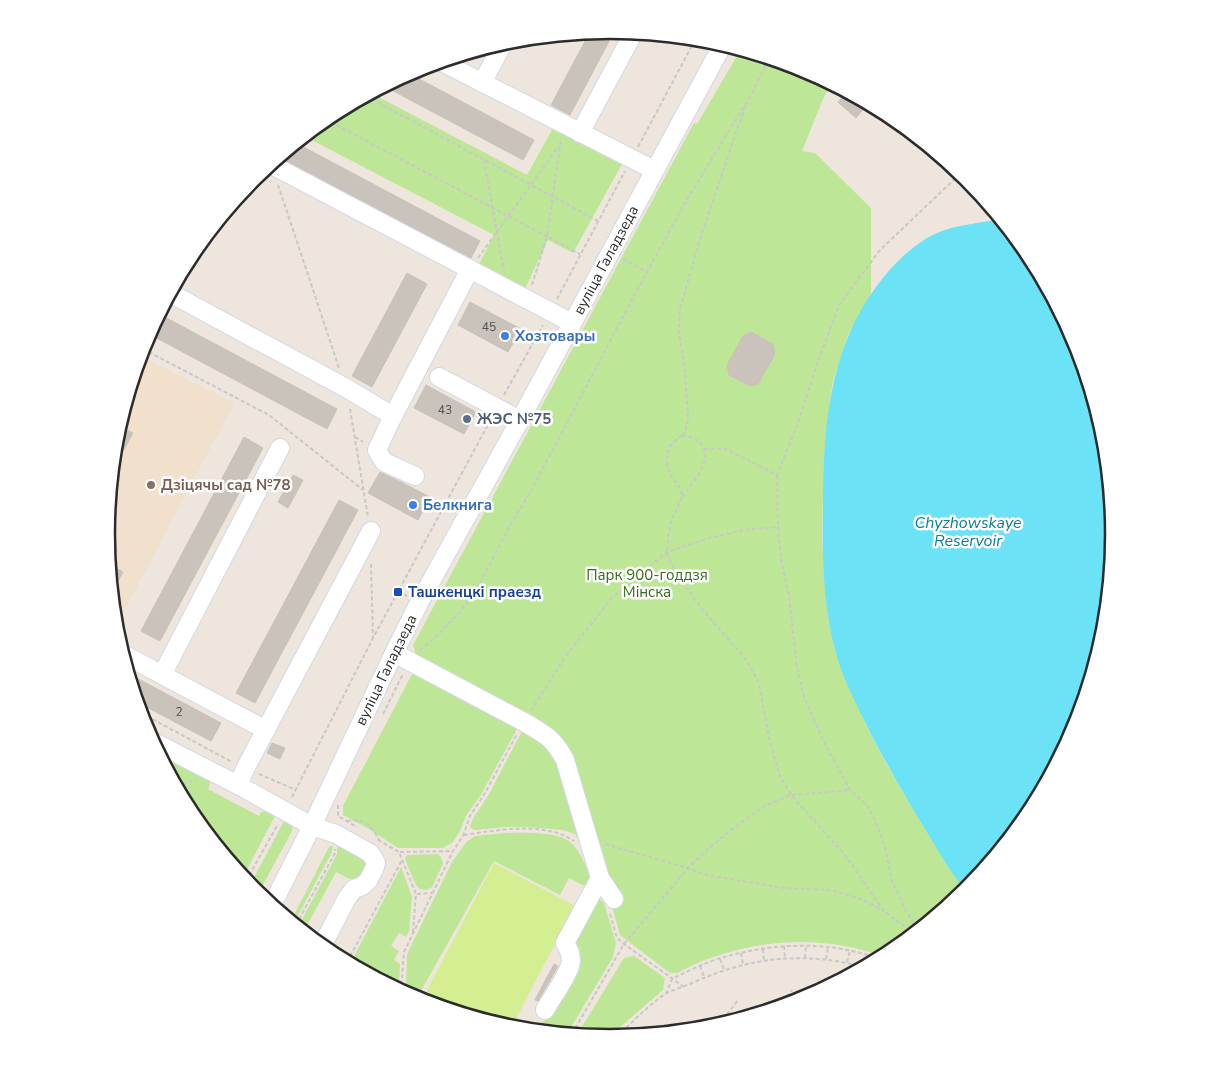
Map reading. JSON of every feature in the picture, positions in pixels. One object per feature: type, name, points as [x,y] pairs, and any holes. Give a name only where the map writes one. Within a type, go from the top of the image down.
[{"type":"street","points":[[580,132],[630,40]]},
{"type":"street","name":"вуліца Галадзеда","points":[[275,898],[419,604],[719,51]]},
{"type":"street","points":[[482,83],[499,52]]},
{"type":"street","points":[[449,66],[654,170]]},
{"type":"street","points":[[277,168],[572,323]]},
{"type":"street","points":[[415,476],[384,462],[377,450],[470,269]]},
{"type":"street","points":[[176,297],[346,388],[393,416]]},
{"type":"street","points":[[439,377],[520,420]]},
{"type":"street","points":[[162,675],[280,448]]},
{"type":"street","points":[[238,785],[371,531]]},
{"type":"street","points":[[394,653],[524,722],[551,739],[565,760],[600,878],[612,905]]},
{"type":"street","points":[[131,658],[266,730]]},
{"type":"street","points":[[163,747],[312,826],[336,834],[370,853],[376,864],[368,881],[354,889],[347,898],[326,939]]},
{"type":"street","points":[[545,1010],[569,970],[570,951],[565,943],[600,878]]},
{"type":"path","points":[[250,874],[296,790],[373,638],[692,46]]},
{"type":"path","points":[[410,661],[416,653],[437,636],[459,613],[477,589],[647,272],[685,203],[749,98],[766,64]]},
{"type":"path","points":[[682,497],[681,490],[673,478],[667,463],[669,448],[686,430],[688,416],[684,360],[679,334],[680,309],[699,242],[749,98]]},
{"type":"path","points":[[373,100],[598,221]]},
{"type":"path","points":[[333,123],[580,254]]},
{"type":"path","points":[[528,299],[547,237],[563,124]]},
{"type":"path","points":[[470,269],[560,144]]},
{"type":"path","points":[[484,160],[507,288]]},
{"type":"path","points":[[273,172],[346,388],[371,531]]},
{"type":"path","points":[[915,925],[892,881],[885,847],[875,820],[867,805],[850,790],[804,697],[789,597],[781,560],[777,475],[798,424],[815,370],[839,305],[880,250],[955,179]]},
{"type":"path","points":[[621,258],[647,272]]},
{"type":"path","points":[[150,353],[269,415],[364,490]]},
{"type":"path","points":[[682,436],[698,440],[706,454],[703,467],[682,497],[671,522],[667,552],[671,562],[695,600],[744,657],[752,670],[758,682],[770,743],[780,776],[791,795],[845,855],[883,910]]},
{"type":"path","points":[[704,449],[726,449],[777,475]]},
{"type":"path","points":[[402,983],[404,952],[453,851],[463,836],[470,816],[485,794],[524,722],[565,657],[612,598],[667,552],[709,538],[744,530],[778,527]]},
{"type":"path","points":[[371,560],[373,638]]},
{"type":"path","points":[[151,720],[245,769],[296,790]]},
{"type":"path","points":[[576,1028],[624,944],[688,868],[719,840],[764,806],[791,795],[850,790]]},
{"type":"path","points":[[338,808],[338,816],[360,829]]},
{"type":"path","points":[[346,821],[357,819],[362,821],[372,828],[379,840]]},
{"type":"path","points":[[463,836],[518,828],[556,832],[567,836],[574,842]]},
{"type":"path","points":[[373,837],[399,852],[453,851]]},
{"type":"path","points":[[299,919],[335,853],[336,844]]},
{"type":"path","points":[[604,844],[706,875],[784,888],[831,890],[861,899],[883,910],[908,930]]},
{"type":"path","points":[[399,852],[416,894],[413,932]]},
{"type":"path","points":[[351,955],[402,860]]},
{"type":"path","points":[[416,894],[432,893]]},
{"type":"path","points":[[612,905],[617,938],[684,987]]},
{"type":"path","points":[[666,994],[672,979],[720,958],[741,953],[784,946],[806,946],[828,947],[870,956]]},
{"type":"path","points":[[784,946],[785,958]]},
{"type":"path","points":[[805,958],[806,946]]},
{"type":"path","points":[[826,959],[828,947]]},
{"type":"path","points":[[763,949],[764,961]]},
{"type":"path","points":[[847,962],[850,951]]},
{"type":"path","points":[[741,953],[744,964]]},
{"type":"path","points":[[720,958],[724,970]]},
{"type":"path","points":[[625,1029],[666,994],[704,977],[744,964],[785,958],[805,958],[826,959],[855,964]]},
{"type":"path","points":[[700,966],[704,977]]},
{"type":"path","points":[[787,997],[792,990]]},
{"type":"path","points":[[727,1015],[738,1000]]},
{"type":"shaded area","name":"Дзіцячы сад №78","points":[[148,359],[234,403],[125,609],[120,607],[116,566],[116,502],[119,469],[125,437],[132,406]]},
{"type":"green space","name":"Парк 900-годдзя Мінска","points":[[737,56],[800,76],[828,89],[802,151],[815,153],[871,208],[871,294],[848,335],[833,381],[824,454],[822,535],[828,614],[836,653],[866,725],[909,802],[961,884],[912,927],[874,953],[823,943],[781,943],[740,949],[693,965],[677,973],[670,973],[620,935],[570,759],[417,658],[413,645],[694,123],[697,124]]},
{"type":"green space","points":[[378,97],[527,175],[554,126],[623,162],[573,253],[548,240],[525,289],[478,266],[494,235],[311,140],[335,122]]},
{"type":"green space","points":[[414,674],[516,725],[517,729],[482,793],[466,816],[459,833],[453,842],[443,848],[398,848],[343,815],[343,806],[411,676]]},
{"type":"green space","points":[[530,731],[554,752],[583,845],[575,834],[563,830],[505,827],[475,830],[470,826],[521,733]]},
{"type":"green space","points":[[166,753],[213,777],[208,789],[259,816],[261,812],[271,810],[276,814],[247,870],[199,809]]},
{"type":"green space","points":[[285,819],[293,824],[292,831],[262,886],[254,878]]},
{"type":"green space","points":[[504,833],[539,833],[564,838],[577,850],[593,883],[588,888],[569,878],[560,895],[494,861],[421,992],[406,985],[407,954],[452,862],[467,841],[475,836]]},
{"type":"green space","points":[[339,843],[365,860],[365,869],[356,879],[350,879],[336,872],[307,925],[301,921],[337,854]]},
{"type":"green space","points":[[333,845],[332,852],[297,917],[294,915],[329,847]]},
{"type":"green space","points":[[438,854],[443,864],[432,887],[427,890],[420,889],[416,885],[405,858],[407,855]]},
{"type":"green space","points":[[494,863],[575,906],[515,1020],[451,1003],[426,992]]},
{"type":"green space","points":[[401,867],[412,897],[409,931],[406,937],[399,933],[391,946],[399,951],[394,960],[400,964],[399,982],[354,957]]},
{"type":"green space","points":[[596,896],[604,903],[616,943],[613,957],[571,1027],[540,1024],[554,1014],[579,972],[581,961],[580,949],[573,940]]},
{"type":"green space","points":[[634,956],[665,978],[663,990],[619,1029],[581,1028],[624,958]]},
{"type":"water","name":"Chyzhowskaye Reservoir","points":[[993,220],[1022,259],[1055,315],[1068,344],[1089,406],[1102,469],[1106,534],[1102,599],[1096,631],[1089,662],[1068,724],[1055,753],[1022,809],[983,861],[961,884],[920,821],[874,740],[846,683],[838,660],[828,617],[824,581],[823,480],[831,393],[847,338],[860,312],[881,280],[904,255],[933,235],[961,226]]},
{"type":"building","points":[[610,39],[570,115],[551,105],[586,40]]},
{"type":"building","points":[[417,78],[534,140],[523,160],[391,90]]},
{"type":"building","points":[[843,97],[864,109],[856,118],[838,102]]},
{"type":"building","points":[[302,146],[480,241],[471,258],[286,161]]},
{"type":"building","points":[[407,273],[427,284],[372,387],[352,376]]},
{"type":"building","points":[[470,302],[521,329],[508,352],[458,325]]},
{"type":"building","points":[[165,317],[337,409],[327,429],[156,338]]},
{"type":"building","points":[[751,332],[773,344],[775,354],[758,384],[750,386],[729,375],[727,365],[743,336]]},
{"type":"building","points":[[426,385],[476,412],[464,434],[414,408]]},
{"type":"building","points":[[127,430],[133,433],[122,454]]},
{"type":"building","points":[[244,437],[263,448],[160,641],[141,631]]},
{"type":"building","points":[[380,472],[430,497],[418,520],[368,493]]},
{"type":"building","points":[[293,475],[303,480],[288,508],[278,502]]},
{"type":"building","points":[[339,500],[358,510],[255,703],[236,693]]},
{"type":"building","points":[[116,568],[123,572],[117,582]]},
{"type":"building","points":[[137,678],[221,723],[211,741],[147,707]]},
{"type":"building","points":[[272,743],[285,748],[280,759],[267,753]]},
{"type":"building","points":[[554,964],[558,966],[557,968],[538,1001],[535,1000]]},
{"type":"place","name":"Хозтовары","points":[[505,336]]},
{"type":"place","name":"ЖЭС №75","points":[[467,419]]},
{"type":"place","name":"Дзіцячы сад №78","points":[[151,485]]},
{"type":"place","name":"Белкнига","points":[[413,505]]},
{"type":"place","name":"Ташкенцкі праезд","points":[[398,592]]}]
